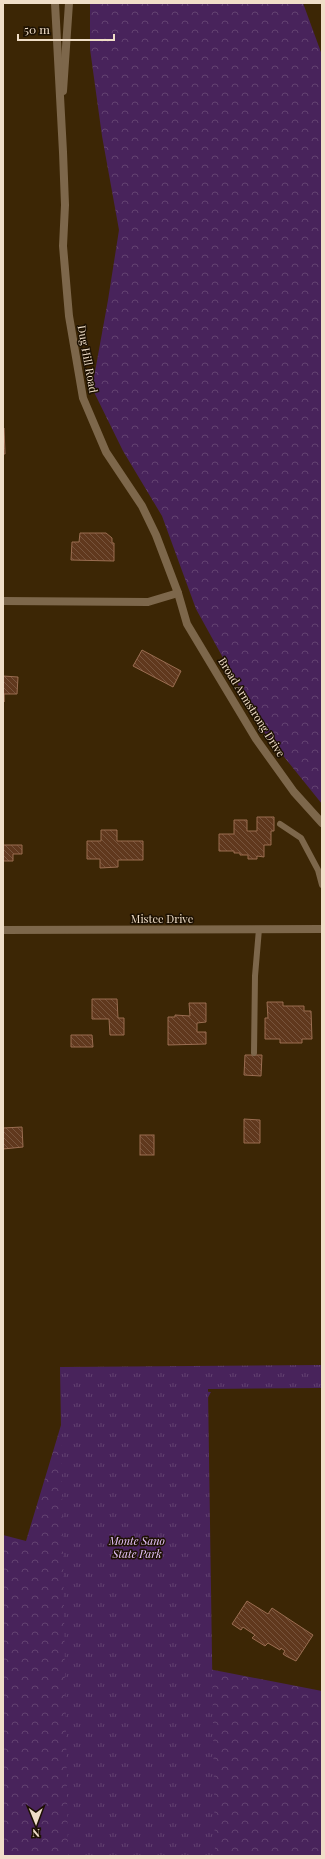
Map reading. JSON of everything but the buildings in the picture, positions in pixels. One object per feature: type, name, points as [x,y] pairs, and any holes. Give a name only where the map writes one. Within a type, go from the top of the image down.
[{"type":"street","name":"Dug Hill Road","points":[[54,3],[65,205],[63,246],[68,300],[83,398],[106,452],[142,506],[154,529],[178,593]]},
{"type":"street","points":[[61,126],[69,3]]},
{"type":"street","points":[[3,602],[148,602],[178,593]]},
{"type":"street","name":"Broad Armstrong Drive","points":[[178,593],[187,624],[256,738],[294,792],[322,823]]},
{"type":"street","name":"Mistee Drive","points":[[3,930],[322,928]]},
{"type":"lane","points":[[280,824],[301,838],[318,870],[322,885]]},
{"type":"lane","points":[[254,1053],[255,976],[259,929]]},
{"type":"green space","points":[[90,3],[303,3],[322,55],[322,804],[264,732],[196,609],[162,516],[123,451],[92,388],[119,230],[102,136],[90,49]]},
{"type":"green space","name":"Monte Sano State Park","points":[[322,1365],[322,1388],[208,1389],[215,1856],[68,1856],[60,1367]]},
{"type":"green space","points":[[74,1382],[211,1392],[110,1578],[178,1663],[322,1691],[322,1856],[3,1856],[3,1535],[26,1541]]}]
